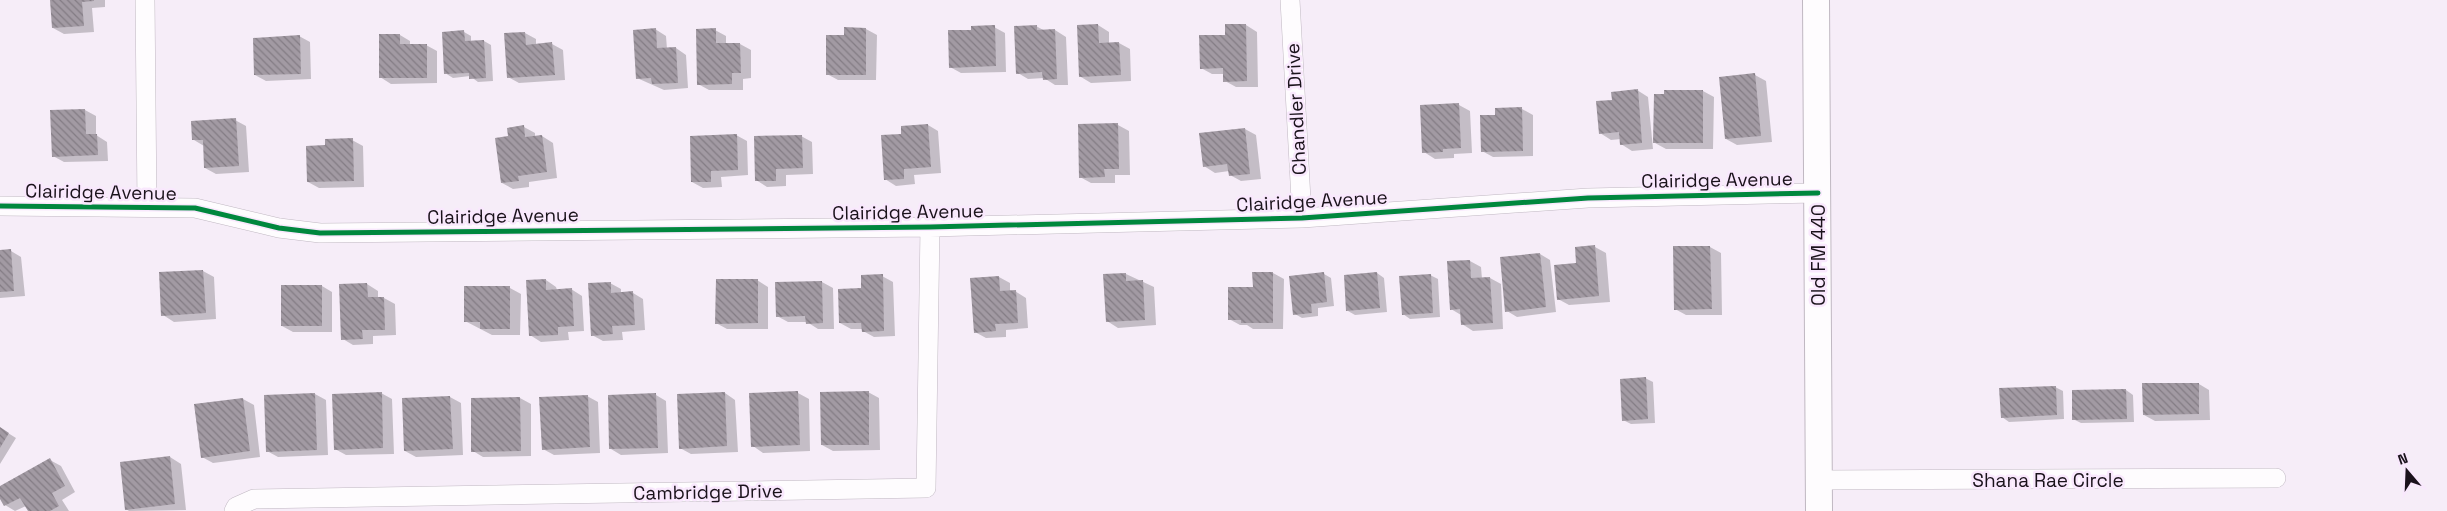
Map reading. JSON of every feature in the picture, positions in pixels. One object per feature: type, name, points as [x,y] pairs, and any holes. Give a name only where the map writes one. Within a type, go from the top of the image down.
[{"type":"street","points":[[145,0],[147,206]]},
{"type":"street","name":"Chandler Drive","points":[[1290,0],[1302,218]]},
{"type":"street","name":"Old FM 440","points":[[1816,0],[1820,511]]},
{"type":"street","name":"Clairidge Avenue","points":[[0,206],[147,206],[195,208],[279,228],[320,233],[930,227],[1302,218],[1588,198],[1818,193]]},
{"type":"street","name":"Cambridge Drive","points":[[234,511],[236,507],[254,499],[926,488],[930,227]]},
{"type":"street","name":"Shana Rae Circle","points":[[1819,480],[2276,478]]},
{"type":"building","points":[[50,0],[94,1],[82,2],[84,26],[52,28]]},
{"type":"building","points":[[1098,24],[1099,43],[1119,42],[1121,75],[1079,77],[1077,25]]},
{"type":"building","points":[[1225,24],[1246,24],[1247,81],[1223,82],[1223,68],[1200,69],[1199,35],[1225,35]]},
{"type":"building","points":[[995,25],[996,66],[949,68],[948,30],[971,30],[971,26]]},
{"type":"building","points":[[1037,25],[1037,30],[1055,29],[1057,79],[1043,80],[1042,72],[1016,74],[1014,26]]},
{"type":"building","points":[[844,27],[866,28],[866,75],[826,75],[826,35],[844,35]]},
{"type":"building","points":[[656,28],[657,48],[676,47],[678,83],[652,84],[651,78],[636,79],[633,30]]},
{"type":"building","points":[[716,28],[716,43],[740,43],[741,73],[732,73],[732,84],[697,85],[696,29]]},
{"type":"building","points":[[464,30],[465,41],[484,40],[486,78],[469,79],[469,73],[444,74],[442,32]]},
{"type":"building","points":[[525,32],[526,45],[552,42],[555,75],[507,78],[504,33]]},
{"type":"building","points":[[379,34],[400,34],[400,44],[427,44],[427,78],[379,78]]},
{"type":"building","points":[[300,35],[301,74],[254,75],[253,38]]},
{"type":"building","points":[[1755,73],[1761,136],[1725,139],[1719,77]]},
{"type":"building","points":[[1638,89],[1642,143],[1620,145],[1619,132],[1599,134],[1596,101],[1612,100],[1611,92]]},
{"type":"building","points":[[1664,90],[1703,90],[1703,143],[1653,143],[1654,94],[1664,94]]},
{"type":"building","points":[[1459,103],[1461,148],[1443,149],[1443,152],[1422,153],[1420,105]]},
{"type":"building","points":[[1522,107],[1523,151],[1481,152],[1480,115],[1495,115],[1495,108]]},
{"type":"building","points":[[85,109],[86,134],[97,134],[98,155],[52,157],[50,110]]},
{"type":"building","points":[[236,118],[239,166],[204,168],[203,140],[192,140],[191,121]]},
{"type":"building","points":[[1118,123],[1119,169],[1104,169],[1105,177],[1079,178],[1078,124]]},
{"type":"building","points":[[928,124],[931,167],[904,169],[904,179],[884,180],[881,135],[901,134],[901,126]]},
{"type":"building","points":[[524,125],[525,137],[542,135],[547,172],[518,176],[519,181],[501,183],[495,138],[508,136],[507,128]]},
{"type":"building","points":[[1245,128],[1250,174],[1229,176],[1227,164],[1203,167],[1199,133]]},
{"type":"building","points":[[737,134],[738,170],[711,171],[711,182],[691,182],[690,136]]},
{"type":"building","points":[[802,135],[803,168],[776,169],[776,181],[755,181],[754,136]]},
{"type":"building","points":[[353,138],[354,181],[307,182],[306,146],[325,145],[325,139]]},
{"type":"building","points":[[1595,245],[1599,296],[1557,300],[1554,265],[1576,263],[1575,247]]},
{"type":"building","points":[[1673,246],[1710,246],[1712,309],[1674,310]]},
{"type":"building","points":[[11,249],[14,291],[0,292],[0,250]]},
{"type":"building","points":[[1540,253],[1546,307],[1505,312],[1500,257]]},
{"type":"building","points":[[1470,260],[1471,278],[1490,277],[1493,323],[1461,325],[1460,309],[1450,310],[1447,261]]},
{"type":"building","points":[[203,270],[206,313],[161,316],[159,272]]},
{"type":"building","points":[[1252,272],[1273,272],[1273,323],[1241,323],[1241,320],[1228,320],[1228,287],[1253,287]]},
{"type":"building","points":[[1324,272],[1327,302],[1311,304],[1312,313],[1293,315],[1289,276]]},
{"type":"building","points":[[1377,272],[1380,308],[1346,311],[1344,275]]},
{"type":"building","points":[[1126,273],[1126,281],[1143,280],[1145,320],[1106,322],[1103,274]]},
{"type":"building","points":[[883,274],[884,331],[862,332],[861,323],[839,323],[838,289],[861,288],[861,275]]},
{"type":"building","points":[[1431,274],[1433,313],[1402,315],[1399,276]]},
{"type":"building","points":[[999,276],[1000,291],[1016,290],[1018,323],[995,324],[996,331],[974,333],[970,278]]},
{"type":"building","points":[[546,279],[546,290],[572,288],[574,326],[558,327],[558,335],[529,336],[526,280]]},
{"type":"building","points":[[716,279],[758,279],[758,323],[715,324]]},
{"type":"building","points":[[822,281],[823,323],[806,324],[805,316],[776,317],[775,282]]},
{"type":"building","points":[[611,282],[611,293],[633,291],[635,325],[612,326],[613,334],[591,336],[588,283]]},
{"type":"building","points":[[367,283],[368,297],[384,297],[385,330],[362,330],[363,339],[341,340],[339,284]]},
{"type":"building","points":[[281,285],[322,285],[322,326],[281,326]]},
{"type":"building","points":[[464,286],[510,286],[510,329],[480,329],[480,322],[464,322]]},
{"type":"building","points":[[1646,377],[1648,419],[1622,421],[1620,379]]},
{"type":"building","points":[[2142,383],[2199,383],[2199,414],[2143,415]]},
{"type":"building","points":[[2056,386],[2057,415],[2001,418],[1999,388]]},
{"type":"building","points":[[2126,389],[2127,419],[2072,420],[2072,390]]},
{"type":"building","points":[[798,391],[800,445],[751,447],[749,393]]},
{"type":"building","points":[[869,391],[869,445],[821,445],[820,392]]},
{"type":"building","points":[[382,392],[383,448],[334,450],[332,394]]},
{"type":"building","points":[[725,392],[727,446],[679,449],[677,394]]},
{"type":"building","points":[[315,393],[317,450],[266,452],[264,395]]},
{"type":"building","points":[[656,393],[658,448],[609,449],[608,395]]},
{"type":"building","points":[[588,395],[590,447],[542,450],[539,397]]},
{"type":"building","points":[[450,396],[453,449],[404,451],[402,398]]},
{"type":"building","points":[[520,397],[521,451],[471,452],[471,398]]},
{"type":"building","points":[[243,398],[250,451],[201,458],[194,404]]},
{"type":"building","points":[[0,427],[9,433],[0,448]]},
{"type":"building","points":[[170,456],[175,504],[125,510],[120,462]]},
{"type":"building","points":[[50,458],[65,486],[52,493],[59,506],[50,511],[28,511],[20,498],[4,506],[0,499],[0,486]]},
{"type":"cycle path","points":[[0,206],[195,208],[279,228],[320,233],[930,227],[1302,218],[1588,198],[1818,193]]}]
